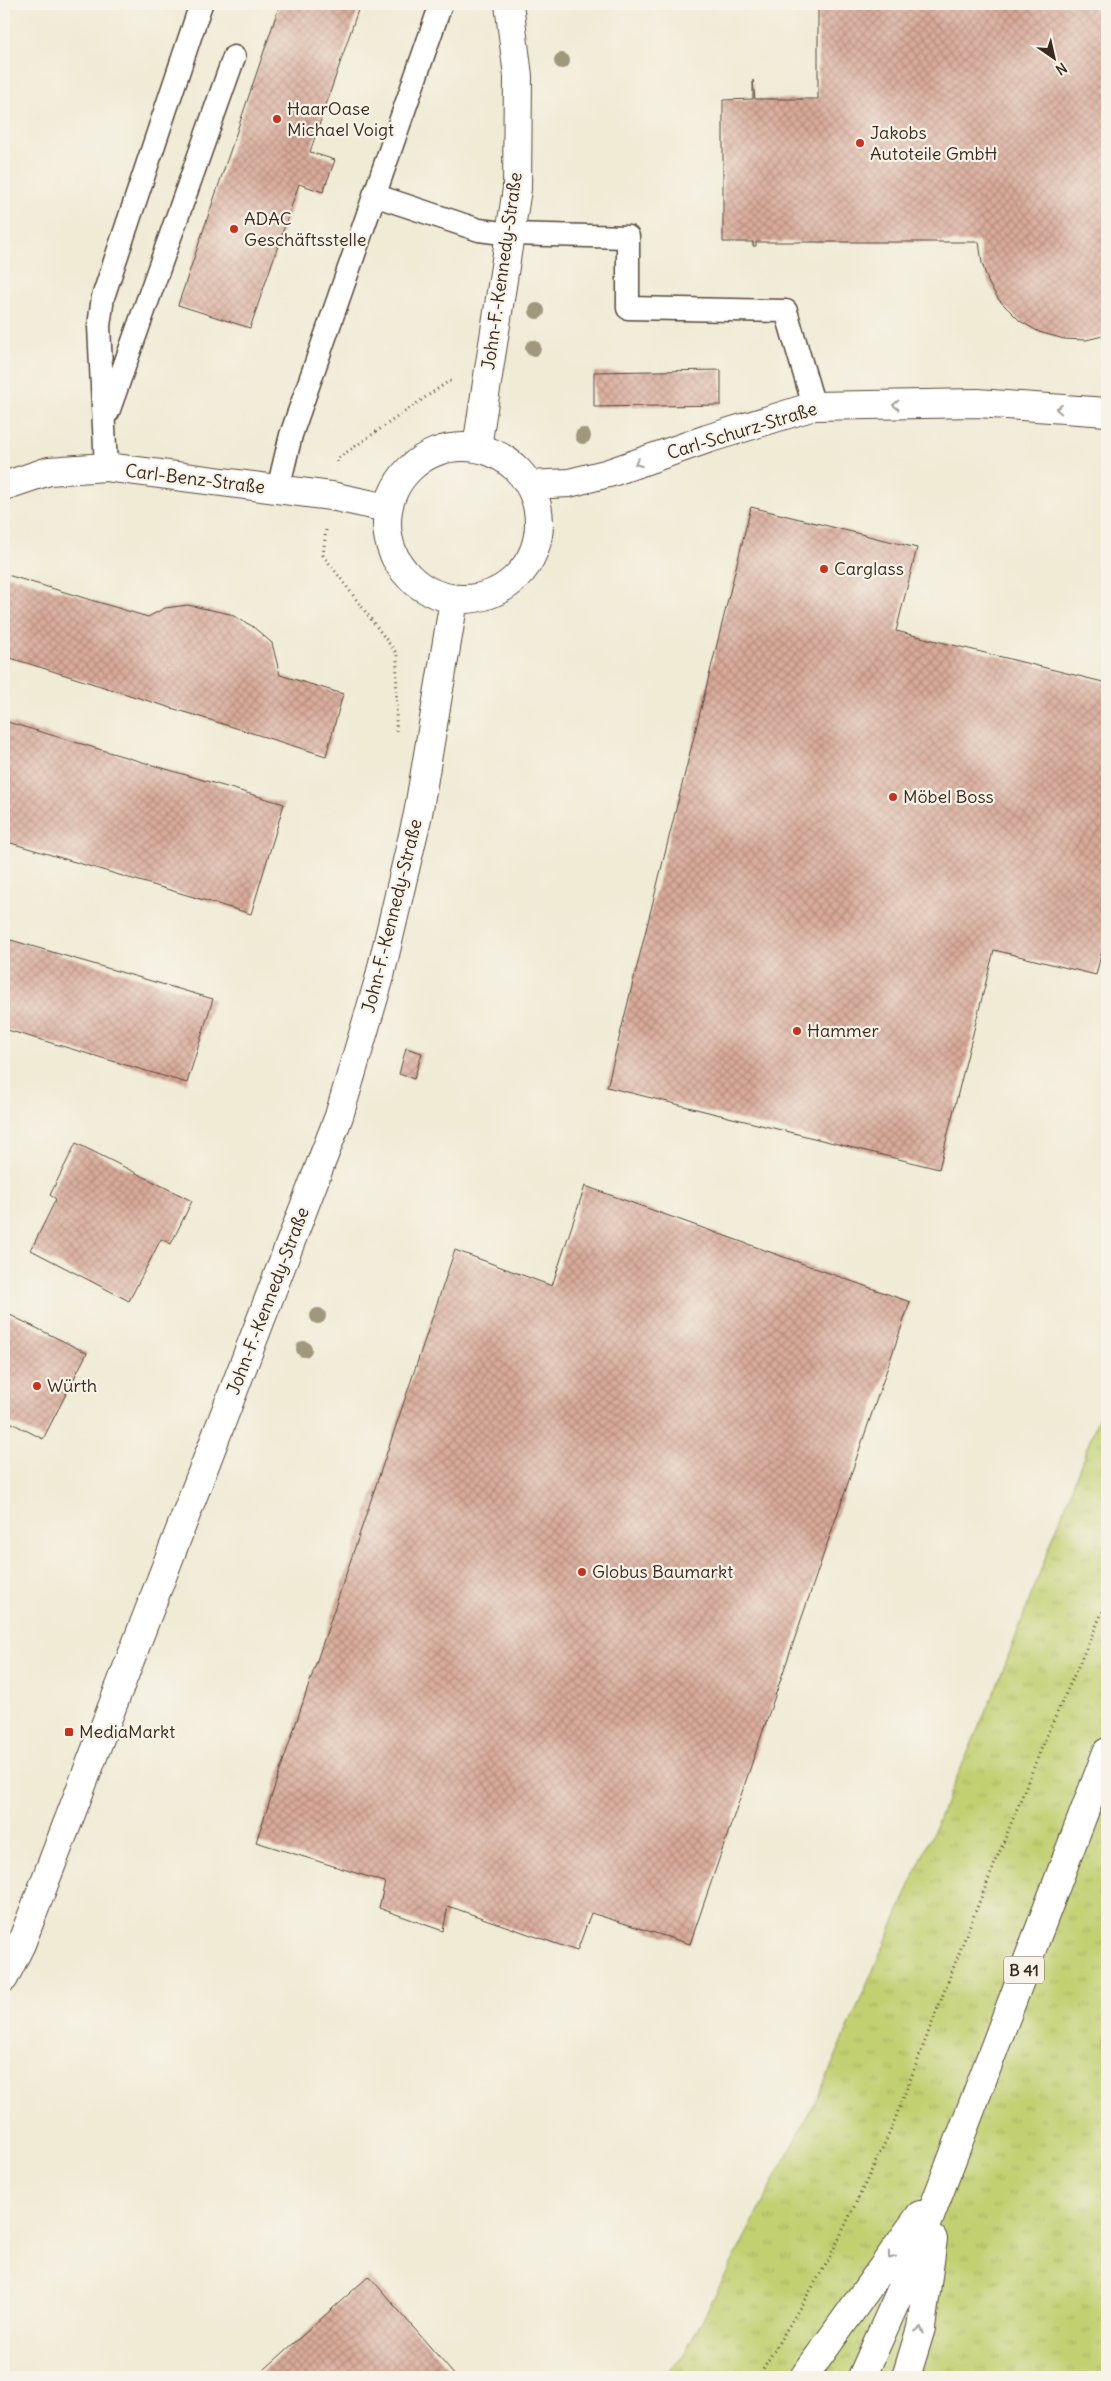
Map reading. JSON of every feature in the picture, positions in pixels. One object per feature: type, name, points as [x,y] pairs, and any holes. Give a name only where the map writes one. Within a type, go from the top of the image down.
[{"type":"street","name":"John-F.-Kennedy-Straße","points":[[477,447],[517,190],[518,76],[509,4]]},
{"type":"street","name":"Carl-Schurz-Straße","points":[[530,485],[569,483],[610,474],[707,439],[814,406],[977,403],[1107,412]]},
{"type":"street","points":[[477,447],[498,454],[516,467],[530,485],[540,517],[535,551],[516,579],[488,597],[454,600],[424,590],[400,569],[387,541],[387,508],[398,481],[420,460],[447,448],[477,447]]},
{"type":"street","name":"Carl-Benz-Straße","points":[[4,486],[49,471],[106,467],[332,496],[387,508]]},
{"type":"street","name":"John-F.-Kennedy-Straße","points":[[4,1978],[32,1918],[338,1116],[379,980],[418,814],[454,600]]},
{"type":"street","name":"B 41","points":[[862,2377],[909,2272],[1107,1752]]},
{"type":"street","points":[[804,2377],[940,2188]]},
{"type":"street","points":[[906,2377],[921,2328],[940,2188]]},
{"type":"lane","points":[[106,467],[99,326],[103,297],[202,4]]},
{"type":"lane","points":[[278,489],[291,435],[441,4]]},
{"type":"lane","points":[[104,424],[234,57]]},
{"type":"lane","points":[[374,195],[456,224],[479,230],[510,234],[628,237],[628,308],[786,311],[814,406]]},
{"type":"path","points":[[396,737],[397,654],[323,555],[337,459],[449,382],[486,388]]},
{"type":"path","points":[[758,2377],[828,2262],[890,2132],[1044,1742],[1107,1602]]},
{"type":"green space","points":[[1107,1395],[1107,2377],[664,2377],[684,2355],[822,2088],[1000,1678]]},
{"type":"building","points":[[280,4],[360,4],[310,152],[335,160],[323,192],[299,184],[250,328],[178,305]]},
{"type":"building","points":[[818,4],[1107,4],[1107,335],[1086,340],[1064,339],[1039,332],[1020,321],[999,300],[989,284],[982,263],[979,242],[756,242],[756,246],[753,246],[753,242],[723,242],[723,100],[753,99],[753,80],[755,99],[818,99]]},
{"type":"building","points":[[721,370],[721,405],[594,407],[594,372]]},
{"type":"building","points":[[751,507],[917,548],[896,631],[1107,683],[1107,930],[1096,975],[994,950],[939,1169],[607,1087]]},
{"type":"building","points":[[4,574],[148,617],[165,608],[188,605],[230,614],[252,626],[272,643],[280,675],[343,694],[326,756],[4,656]]},
{"type":"building","points":[[4,721],[284,804],[251,914],[4,841]]},
{"type":"building","points":[[4,938],[213,999],[187,1083],[4,1029]]},
{"type":"building","points":[[406,1048],[422,1053],[414,1079],[399,1074]]},
{"type":"building","points":[[76,1143],[192,1201],[171,1244],[161,1239],[129,1301],[31,1250],[56,1199],[50,1195]]},
{"type":"building","name":"Globus Baumarkt","points":[[585,1186],[910,1302],[690,1944],[591,1913],[577,1951],[448,1906],[443,1931],[379,1908],[385,1882],[256,1842],[455,1250],[552,1286]]},
{"type":"building","name":"Würth","points":[[4,1312],[87,1353],[43,1439],[4,1419]]},
{"type":"building","points":[[369,2276],[456,2377],[256,2377]]},
{"type":"place","name":"HaarOase Michael Voigt","points":[[277,119]]},
{"type":"place","name":"Jakobs Autoteile GmbH","points":[[860,143]]},
{"type":"place","name":"ADAC Geschäftsstelle","points":[[234,229]]},
{"type":"place","name":"Carglass","points":[[824,569]]},
{"type":"place","name":"Möbel Boss","points":[[893,797]]},
{"type":"place","name":"Hammer","points":[[797,1031]]},
{"type":"place","name":"Würth","points":[[37,1386]]},
{"type":"place","name":"Globus Baumarkt","points":[[582,1572]]},
{"type":"place","name":"MediaMarkt","points":[[69,1732]]}]
